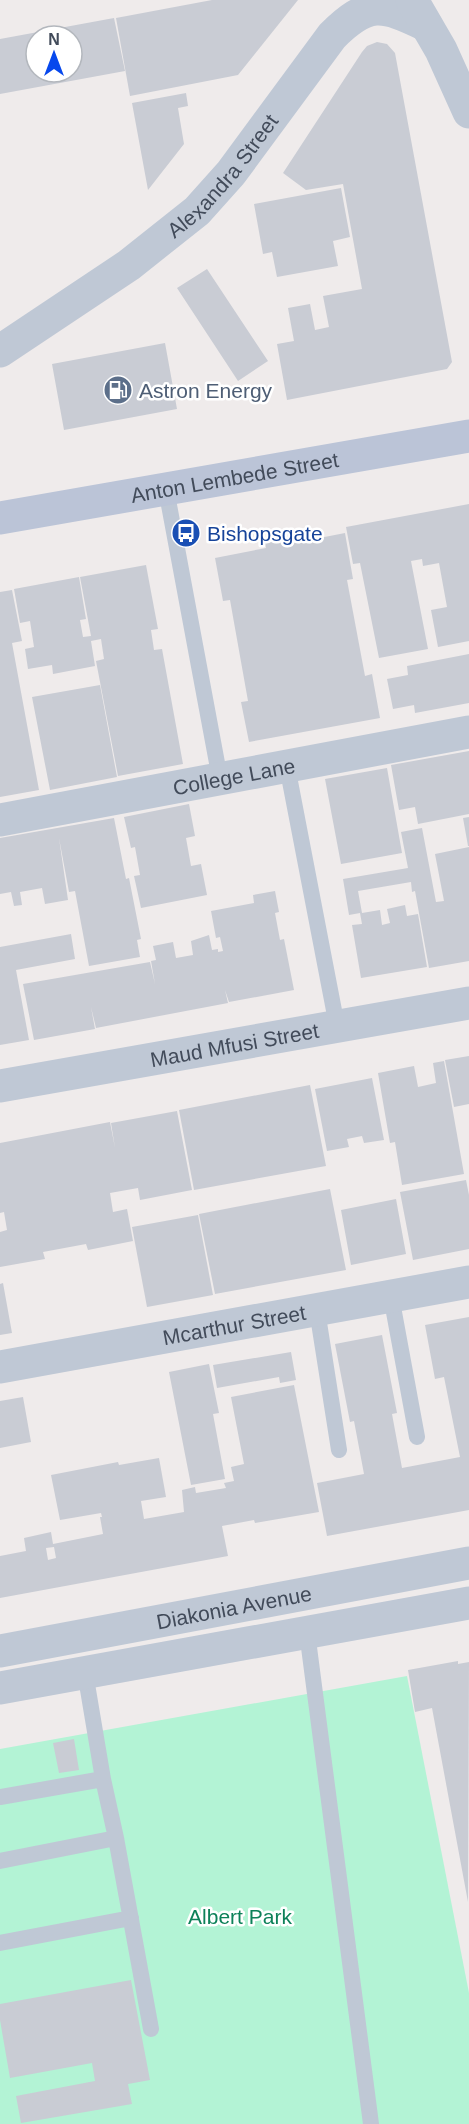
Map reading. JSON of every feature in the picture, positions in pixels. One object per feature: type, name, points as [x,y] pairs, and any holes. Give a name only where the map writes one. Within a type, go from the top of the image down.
[{"type":"main road","name":"Anton Lembede Street","points":[[0,518],[469,436]]},
{"type":"street","name":"Alexandra Street","points":[[0,351],[129,265],[197,211],[231,173],[347,19],[363,10],[378,7],[419,12]]},
{"type":"street","points":[[419,12],[441,50],[469,112]]},
{"type":"street","name":"College Lane","points":[[0,820],[469,732]]},
{"type":"street","name":"Maud Mfusi Street","points":[[0,1086],[469,1003]]},
{"type":"street","name":"Mcarthur Street","points":[[0,1367],[469,1282]]},
{"type":"street","points":[[460,1565],[463,1604]]},
{"type":"street","name":"Diakonia Avenue","points":[[0,1651],[460,1565]]},
{"type":"street","points":[[265,1602],[271,1639]]},
{"type":"street","name":"Diakonia Avenue","points":[[0,1688],[463,1604]]},
{"type":"lane","points":[[166,489],[220,779]]},
{"type":"lane","points":[[287,766],[337,1026]]},
{"type":"lane","points":[[391,1296],[417,1437]]},
{"type":"lane","points":[[316,1310],[339,1450]]},
{"type":"lane","points":[[307,1632],[371,2124]]},
{"type":"lane","points":[[85,1672],[151,2029]]},
{"type":"lane","points":[[0,1797],[103,1779]]},
{"type":"lane","points":[[0,1861],[116,1838]]},
{"type":"lane","points":[[0,1943],[131,1918]]},
{"type":"green space","name":"Albert Park","points":[[407,1676],[469,1993],[469,2124],[0,2124],[0,1749]]},
{"type":"building","points":[[212,0],[298,0],[238,75],[130,96],[116,18]]},
{"type":"building","points":[[114,18],[125,71],[84,79],[84,24],[81,24]]},
{"type":"building","points":[[24,35],[24,84],[54,84],[0,94],[0,39]]},
{"type":"building","points":[[377,42],[387,44],[395,53],[452,362],[447,369],[287,400],[277,344],[294,341],[288,308],[310,304],[315,330],[329,327],[323,296],[362,289],[343,184],[306,190],[283,173],[362,52],[367,46]]},
{"type":"building","points":[[186,93],[188,106],[178,108],[184,144],[148,190],[132,103]]},
{"type":"building","points":[[341,188],[350,237],[333,241],[338,266],[277,277],[272,252],[263,254],[254,204]]},
{"type":"building","points":[[207,269],[268,361],[238,381],[177,288]]},
{"type":"building","points":[[165,343],[177,409],[64,430],[52,364]]},
{"type":"building","points":[[469,504],[469,641],[438,647],[431,610],[447,607],[439,563],[423,566],[422,559],[411,561],[428,649],[379,658],[360,563],[353,564],[346,527]]},
{"type":"building","points":[[345,533],[353,579],[347,580],[365,676],[372,674],[380,718],[249,742],[241,702],[248,701],[230,600],[223,601],[215,558],[266,548],[265,543],[293,538],[294,543]]},
{"type":"building","points":[[146,565],[158,629],[151,630],[154,650],[162,649],[183,764],[118,776],[96,661],[104,659],[101,639],[91,641],[95,666],[53,674],[52,665],[28,669],[25,649],[34,647],[30,621],[20,623],[14,589],[79,577],[86,619],[80,620],[83,637],[91,636],[80,577]]},
{"type":"building","points":[[12,590],[22,641],[12,643],[39,790],[0,797],[0,592]]},
{"type":"building","points":[[469,654],[469,703],[415,713],[414,705],[393,709],[387,679],[408,675],[407,666]]},
{"type":"building","points":[[100,685],[117,777],[50,790],[32,697]]},
{"type":"building","points":[[469,751],[469,814],[418,824],[415,807],[399,810],[391,765]]},
{"type":"building","points":[[387,768],[402,853],[341,864],[325,779]]},
{"type":"building","points":[[189,804],[195,836],[186,838],[191,866],[201,864],[207,895],[141,908],[134,876],[140,875],[135,847],[131,848],[124,817]]},
{"type":"building","points":[[469,817],[469,846],[468,846],[463,818]]},
{"type":"building","points":[[114,818],[141,939],[137,940],[140,957],[89,966],[75,891],[69,892],[59,838],[68,900],[45,904],[42,888],[20,892],[22,905],[14,906],[11,892],[0,894],[0,838]]},
{"type":"building","points":[[422,828],[436,902],[444,901],[435,854],[469,847],[469,961],[429,968],[415,891],[412,892],[411,882],[358,891],[362,913],[380,910],[382,925],[390,923],[387,909],[405,905],[407,916],[418,914],[427,967],[361,978],[352,925],[362,924],[360,913],[349,915],[343,879],[408,868],[401,832]]},
{"type":"building","points":[[275,891],[279,912],[275,913],[280,940],[284,939],[294,990],[229,1002],[225,990],[228,1003],[96,1028],[91,1007],[95,1029],[34,1040],[23,984],[150,962],[155,984],[151,961],[156,960],[153,946],[173,942],[176,958],[193,955],[191,941],[209,935],[212,950],[223,951],[220,937],[216,938],[211,911],[254,903],[253,895]]},
{"type":"building","points":[[71,934],[75,959],[16,970],[29,1040],[0,1045],[0,947]]},
{"type":"building","points":[[469,1056],[469,1104],[454,1107],[445,1060]]},
{"type":"building","points":[[444,1061],[464,1174],[402,1185],[395,1142],[390,1143],[378,1073],[414,1066],[418,1087],[436,1083],[433,1063]]},
{"type":"building","points":[[372,1078],[384,1140],[364,1143],[362,1136],[347,1139],[349,1147],[327,1151],[315,1089]]},
{"type":"building","points":[[310,1085],[326,1166],[194,1190],[179,1110]]},
{"type":"building","points":[[177,1111],[192,1190],[140,1200],[138,1188],[110,1193],[113,1212],[127,1209],[133,1241],[88,1250],[86,1244],[43,1252],[45,1259],[0,1267],[0,1232],[7,1230],[4,1212],[0,1213],[0,1143],[110,1122],[115,1148],[111,1123]]},
{"type":"building","points":[[466,1180],[469,1195],[469,1249],[413,1260],[400,1192]]},
{"type":"building","points":[[330,1189],[346,1270],[215,1294],[199,1214]]},
{"type":"building","points":[[396,1199],[406,1254],[351,1265],[341,1210]]},
{"type":"building","points":[[198,1215],[213,1295],[147,1307],[132,1227]]},
{"type":"building","points":[[3,1283],[12,1333],[0,1335],[0,1284]]},
{"type":"building","points":[[469,1317],[469,1510],[327,1536],[317,1483],[364,1474],[354,1421],[350,1422],[335,1344],[382,1335],[397,1413],[392,1414],[402,1468],[460,1457],[444,1377],[435,1379],[425,1325]]},
{"type":"building","points":[[291,1352],[296,1380],[280,1383],[279,1377],[217,1388],[213,1365]]},
{"type":"building","points":[[209,1364],[219,1413],[213,1414],[225,1479],[191,1485],[169,1372]]},
{"type":"building","points":[[294,1385],[319,1512],[222,1526],[228,1556],[0,1598],[0,1556],[26,1551],[24,1538],[51,1532],[53,1544],[103,1534],[101,1513],[60,1520],[51,1475],[118,1462],[119,1465],[159,1458],[166,1497],[141,1501],[144,1519],[184,1512],[182,1490],[195,1487],[196,1493],[226,1488],[224,1483],[234,1481],[231,1467],[244,1464],[231,1397]],"holes":[[[54,1547],[56,1558],[48,1560],[46,1548]]]},
{"type":"building","points":[[23,1397],[31,1442],[0,1448],[0,1401]]},
{"type":"building","points":[[458,1661],[458,1664],[469,1662],[468,1902],[432,1708],[415,1712],[408,1670]]},
{"type":"building","points":[[74,1739],[79,1770],[59,1773],[53,1743]]},
{"type":"building","points":[[131,1980],[150,2080],[128,2084],[132,2104],[21,2123],[16,2096],[95,2081],[92,2063],[10,2078],[0,2020],[0,2004]]},
{"type":"place","name":"Astron Energy","points":[[118,390]]},
{"type":"place","name":"Bishopsgate","points":[[186,533]]}]
